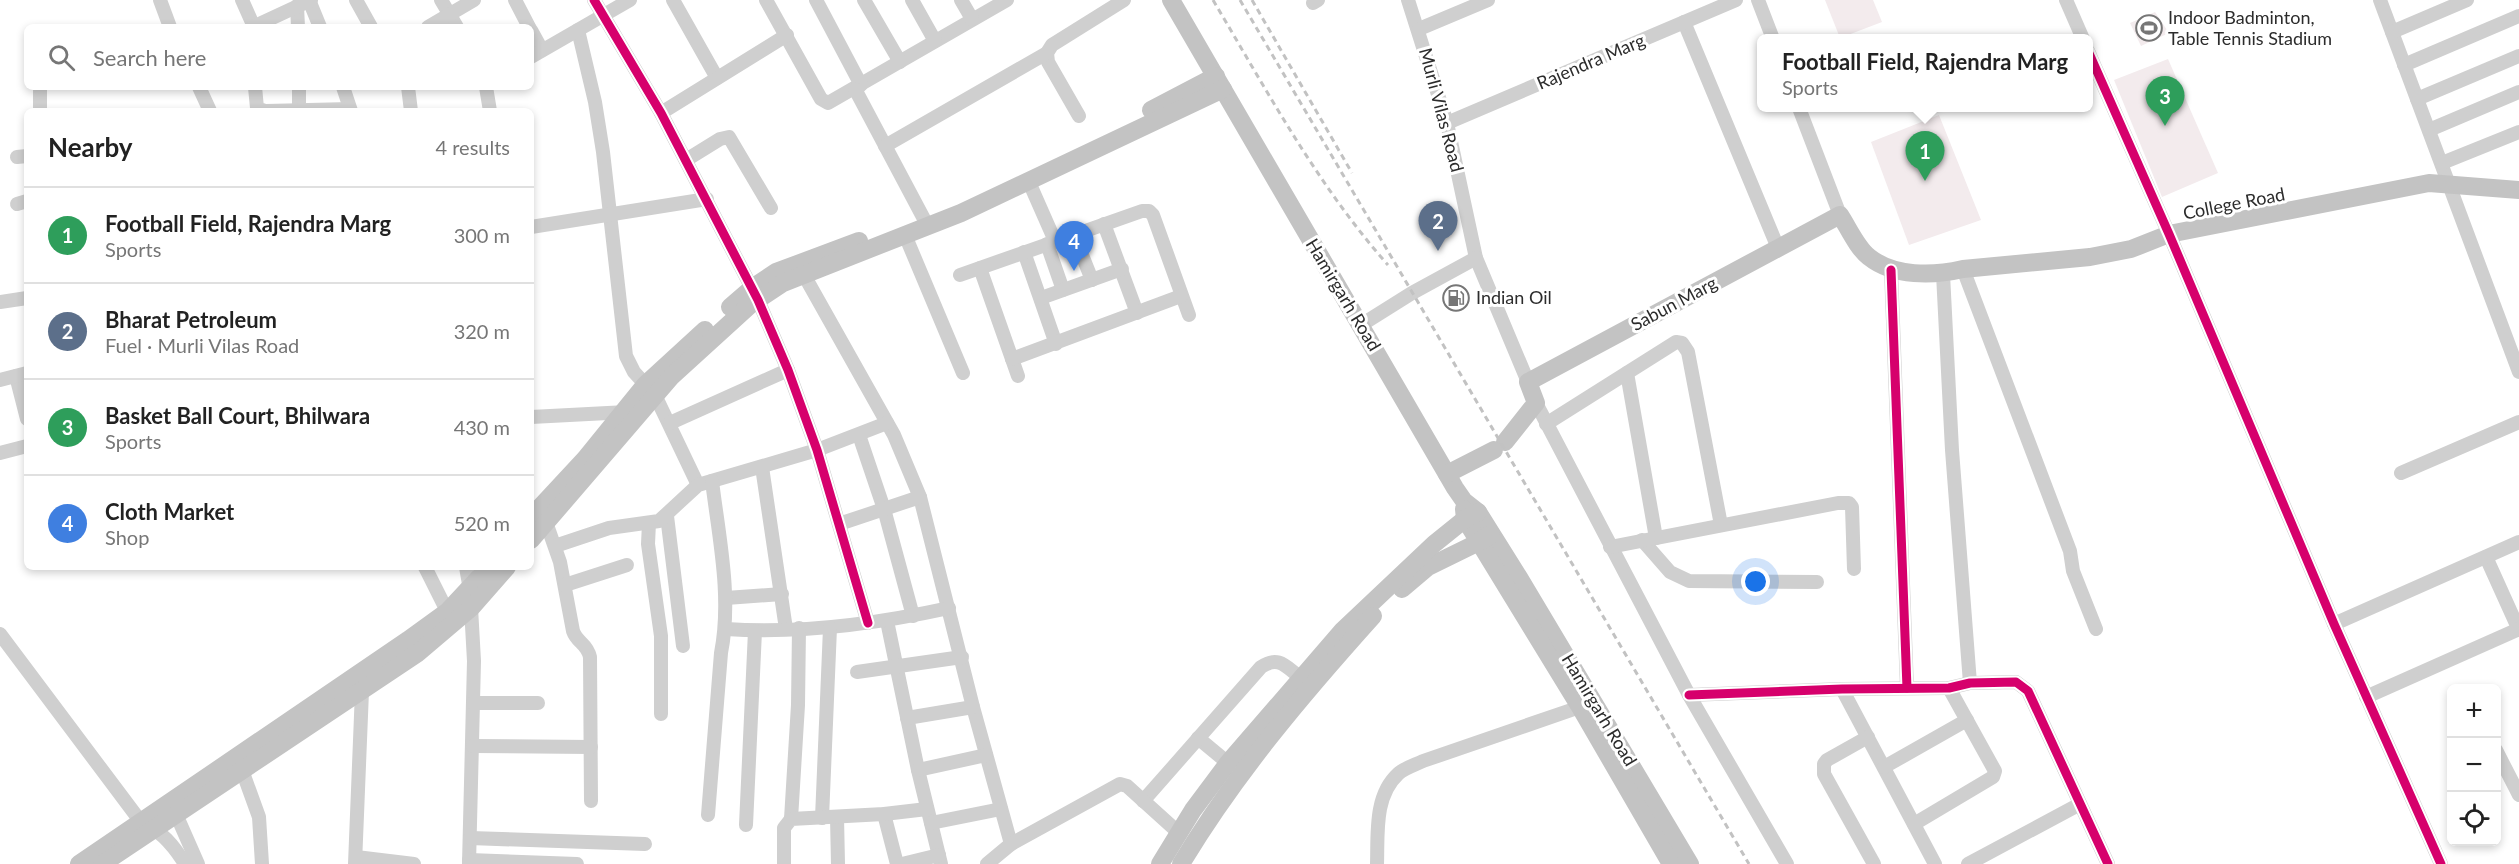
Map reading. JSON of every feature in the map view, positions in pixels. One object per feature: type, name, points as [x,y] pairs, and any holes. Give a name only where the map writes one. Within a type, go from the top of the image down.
[{"type":"main road","name":"Hamirgarh Road","points":[[1171,0],[1485,538],[1671,864]]},
{"type":"main road","points":[[755,294],[961,213],[1029,182],[1219,83]]},
{"type":"main road","points":[[536,514],[633,412],[650,390],[672,376],[777,272],[958,208],[1219,83]]},
{"type":"main road","name":"College Road","points":[[1840,214],[1867,256],[1891,270],[1943,274],[1963,269],[2090,257],[2131,249],[2169,234],[2429,183],[2519,190]]},
{"type":"main road","name":"Sabun Marg","points":[[1528,382],[1840,214]]},
{"type":"main road","points":[[1447,474],[1499,446],[1536,403],[1528,382]]},
{"type":"main road","points":[[1160,864],[1228,763],[1343,630],[1469,511]]},
{"type":"main road","name":"Hamirgarh Road","points":[[1485,538],[1593,698],[1690,864]]},
{"type":"main road","points":[[1181,864],[1206,823],[1253,759],[1329,665],[1383,605],[1428,567],[1485,538]]},
{"type":"main road","points":[[171,810],[242,770],[418,653],[451,617],[487,570]]},
{"type":"main road","points":[[79,864],[171,810],[451,617],[471,608],[504,570]]},
{"type":"main road","points":[[102,864],[148,825]]},
{"type":"street","points":[[160,0],[164,24]]},
{"type":"street","points":[[242,0],[253,24]]},
{"type":"street","points":[[356,0],[369,24]]},
{"type":"street","points":[[441,0],[455,24]]},
{"type":"street","points":[[433,24],[474,0]]},
{"type":"street","points":[[515,0],[527,24]]},
{"type":"street","points":[[594,0],[662,113],[755,294],[788,370],[817,450],[868,623]]},
{"type":"street","points":[[536,53],[630,0]]},
{"type":"street","points":[[673,0],[717,78]]},
{"type":"street","points":[[766,0],[821,99],[828,103],[1006,0]]},
{"type":"street","points":[[816,0],[885,146],[924,219]]},
{"type":"street","points":[[864,0],[900,62]]},
{"type":"street","points":[[912,0],[935,41]]},
{"type":"street","points":[[961,0],[972,19]]},
{"type":"street","points":[[885,146],[1047,53],[1053,45],[1124,0]]},
{"type":"street","name":"Murli Vilas Road","points":[[1408,0],[1447,123],[1476,258],[1528,382]]},
{"type":"street","points":[[1419,29],[1488,0]]},
{"type":"street","name":"Rajendra Marg","points":[[1447,123],[1736,0]]},
{"type":"street","points":[[1758,0],[1771,34]]},
{"type":"street","points":[[2066,0],[2081,34]]},
{"type":"street","points":[[2380,0],[2519,372]]},
{"type":"street","points":[[2392,32],[2467,0]]},
{"type":"street","points":[[260,24],[307,2]]},
{"type":"street","points":[[299,24],[307,2]]},
{"type":"street","points":[[307,2],[318,24]]},
{"type":"street","points":[[2404,64],[2519,16]]},
{"type":"street","points":[[1684,22],[1778,248]]},
{"type":"street","points":[[579,30],[595,102],[603,152],[608,214],[626,356],[634,372],[650,390],[670,423],[698,484]]},
{"type":"street","points":[[662,113],[787,35]]},
{"type":"street","points":[[1047,53],[1048,62],[1079,116]]},
{"type":"street","points":[[2417,99],[2519,56]]},
{"type":"street","points":[[2093,62],[2169,234],[2334,624],[2441,864]]},
{"type":"street","points":[[40,90],[40,108]]},
{"type":"street","points":[[200,90],[209,108]]},
{"type":"street","points":[[255,90],[257,108]]},
{"type":"street","points":[[299,90],[299,108]]},
{"type":"street","points":[[345,90],[349,108]]},
{"type":"street","points":[[408,90],[411,108]]},
{"type":"street","points":[[486,90],[490,108]]},
{"type":"street","points":[[2429,130],[2519,92]]},
{"type":"street","points":[[1801,112],[1840,214]]},
{"type":"street","points":[[2442,163],[2519,132]]},
{"type":"street","points":[[686,160],[720,139],[729,137],[771,208]]},
{"type":"street","points":[[1029,182],[1051,243],[1063,290]]},
{"type":"street","points":[[534,226],[707,199]]},
{"type":"street","points":[[960,275],[1142,211],[1149,211],[1153,215],[1189,315]]},
{"type":"street","points":[[1104,224],[1137,313]]},
{"type":"street","points":[[905,235],[963,373]]},
{"type":"street","points":[[1074,235],[1092,280]]},
{"type":"street","points":[[1024,252],[1056,344]]},
{"type":"street","points":[[1361,325],[1412,293],[1476,258]]},
{"type":"street","points":[[980,268],[1018,376]]},
{"type":"street","points":[[1041,298],[1122,269]]},
{"type":"street","points":[[1963,269],[2070,551],[2073,571],[2096,628]]},
{"type":"street","points":[[1891,270],[1907,688]]},
{"type":"street","points":[[1943,274],[1952,450],[1970,683]]},
{"type":"street","points":[[804,275],[834,323],[894,435],[920,497],[973,707],[1011,844]]},
{"type":"street","points":[[1012,359],[1181,296]]},
{"type":"street","points":[[0,302],[24,298]]},
{"type":"street","points":[[1546,424],[1676,342],[1682,343],[1688,352],[1721,525]]},
{"type":"street","points":[[670,423],[788,370]]},
{"type":"street","points":[[0,380],[22,374],[24,392]]},
{"type":"street","points":[[1627,374],[1649,539],[1670,572],[1689,581],[1817,582]]},
{"type":"street","points":[[1536,403],[1689,695],[1787,864]]},
{"type":"street","points":[[534,417],[633,412]]},
{"type":"street","points":[[2401,473],[2519,422]]},
{"type":"street","points":[[555,546],[609,528],[659,521],[667,516],[686,493],[698,484],[817,450],[887,423]]},
{"type":"street","points":[[859,435],[884,509],[913,616]]},
{"type":"street","points":[[0,453],[24,447]]},
{"type":"street","points":[[762,467],[782,594],[793,629],[798,705],[791,819],[784,828],[784,864]]},
{"type":"street","points":[[708,815],[721,653],[726,629],[726,598],[712,481]]},
{"type":"street","points":[[839,524],[920,497]]},
{"type":"street","points":[[1610,547],[1838,502],[1849,503],[1852,507],[1854,569]]},
{"type":"street","points":[[536,514],[555,546],[573,631],[577,639],[587,646],[590,657],[591,801]]},
{"type":"street","points":[[667,516],[683,646]]},
{"type":"street","points":[[649,523],[648,544],[661,636],[661,714]]},
{"type":"street","points":[[2334,624],[2519,542]]},
{"type":"street","points":[[2366,697],[2519,630],[2486,557]]},
{"type":"street","points":[[565,585],[627,565]]},
{"type":"street","points":[[427,570],[451,617]]},
{"type":"street","points":[[467,570],[471,608],[473,703],[469,862],[576,864]]},
{"type":"street","points":[[726,598],[782,594]]},
{"type":"street","points":[[726,629],[755,631],[830,628],[887,621],[949,608]]},
{"type":"street","points":[[887,621],[918,770],[940,859],[902,864]]},
{"type":"street","points":[[822,818],[830,628]]},
{"type":"street","points":[[746,825],[755,631]]},
{"type":"street","points":[[0,634],[148,825],[176,849],[185,864]]},
{"type":"street","points":[[856,672],[962,657]]},
{"type":"street","points":[[1143,801],[1261,667],[1272,660],[1277,661],[1301,678]]},
{"type":"street","points":[[1689,695],[1842,689],[1949,688],[1970,683],[2016,682],[2028,691],[2108,864]]},
{"type":"street","points":[[1914,824],[1993,777],[1993,765],[1949,688]]},
{"type":"street","points":[[1842,689],[1935,864]]},
{"type":"street","points":[[362,691],[356,861],[414,864]]},
{"type":"street","points":[[473,703],[538,703]]},
{"type":"street","points":[[907,718],[973,707]]},
{"type":"street","points":[[1377,864],[1380,807],[1388,787],[1399,773],[1423,761],[1580,707]]},
{"type":"street","points":[[1884,767],[1967,720]]},
{"type":"street","points":[[1868,737],[1827,760],[1824,764],[1824,774],[1874,864]]},
{"type":"street","points":[[1198,738],[1228,763]]},
{"type":"street","points":[[473,746],[591,747]]},
{"type":"street","points":[[918,770],[986,755]]},
{"type":"street","points":[[2501,760],[2519,795]]},
{"type":"street","points":[[242,770],[259,817],[262,864]]},
{"type":"street","points":[[987,864],[1011,844],[1120,784],[1127,786],[1179,833]]},
{"type":"street","points":[[1968,864],[2080,804]]},
{"type":"street","points":[[791,819],[884,814],[927,809]]},
{"type":"street","points":[[931,823],[1001,809]]},
{"type":"street","points":[[171,810],[198,864]]},
{"type":"street","points":[[884,814],[897,864]]},
{"type":"street","points":[[837,817],[838,864]]},
{"type":"street","points":[[470,838],[645,844]]},
{"type":"shaded area","points":[[1825,0],[1873,0],[1882,22],[1850,34],[1838,34]]},
{"type":"shaded area","name":"Indoor Badminton, Table Tennis Stadium","points":[[2155,12],[2169,33],[2141,46],[2130,23]]},
{"type":"shaded area","points":[[2168,59],[2218,173],[2162,197],[2114,80]]},
{"type":"shaded area","points":[[1939,115],[1981,220],[1909,245],[1871,142]]},
{"type":"railway","points":[[1213,0],[1294,137],[1339,203],[1388,265]]},
{"type":"railway","points":[[1240,0],[1749,864]]},
{"type":"railway","points":[[1252,0],[1352,173]]},
{"type":"cycle path","points":[[594,0],[661,113],[758,300],[788,370],[817,450],[868,623]]},
{"type":"cycle path","points":[[2093,62],[2169,234],[2334,624],[2441,864]]},
{"type":"cycle path","points":[[1891,270],[1907,688]]},
{"type":"cycle path","points":[[1689,695],[1842,689],[1949,688],[1970,683],[2016,682],[2028,691],[2108,864]]},
{"type":"place","name":"Indoor Badminton, Table Tennis Stadium","points":[[2149,28]]},
{"type":"place","name":"Basket Ball Court, Bhilwara","points":[[2165,126]]},
{"type":"place","name":"Football Field, Rajendra Marg","points":[[1925,181]]},
{"type":"place","name":"Bharat Petroleum","points":[[1438,251]]},
{"type":"place","name":"Cloth Market","points":[[1074,271]]},
{"type":"place","name":"Indian Oil","points":[[1456,298]]}]
